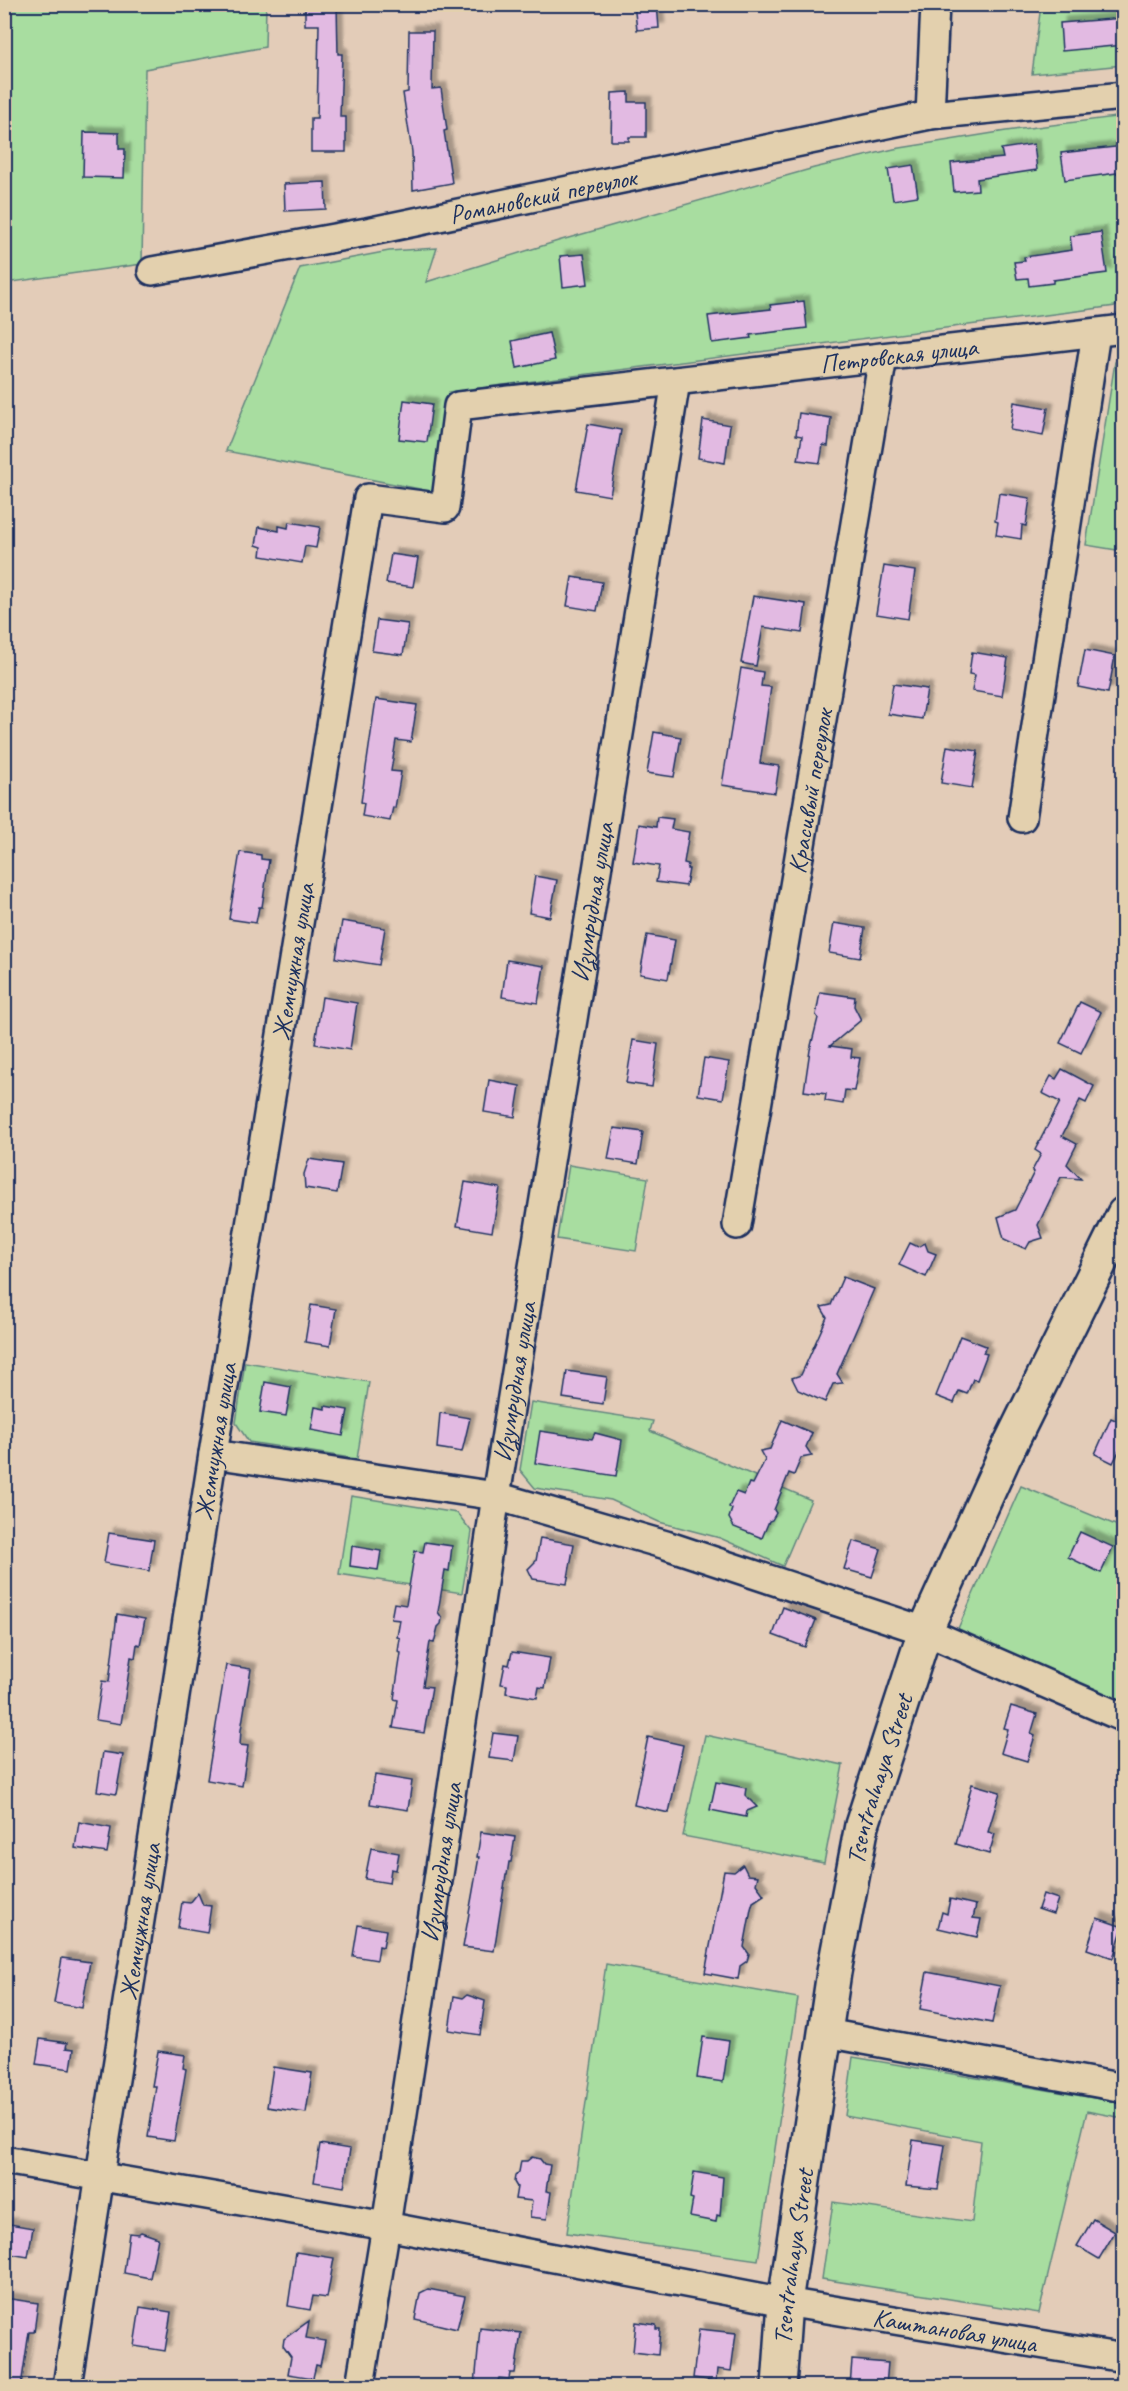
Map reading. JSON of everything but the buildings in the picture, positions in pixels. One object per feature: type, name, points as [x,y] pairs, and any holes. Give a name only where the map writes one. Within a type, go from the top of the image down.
[{"type":"main road","name":"Tsentralnaya Street","points":[[779,2386],[785,2302],[834,1972],[862,1825],[925,1631],[999,1467],[1124,1214]]},
{"type":"street","points":[[935,4],[930,115],[1124,96]]},
{"type":"street","name":"Романовский переулок","points":[[152,271],[379,230],[930,115]]},
{"type":"street","name":"Петровская улица","points":[[368,498],[445,508],[458,406],[1124,329]]},
{"type":"street","points":[[1022,818],[1096,333]]},
{"type":"street","name":"Красивый переулок","points":[[737,1226],[883,357]]},
{"type":"street","name":"Изумрудная улица","points":[[360,2386],[496,1496],[676,381]]},
{"type":"street","name":"Жемчужная улица","points":[[67,2386],[213,1454],[368,498]]},
{"type":"street","points":[[213,1454],[496,1496],[666,1545],[925,1631],[1124,1718]]},
{"type":"street","points":[[826,2033],[1124,2088]]},
{"type":"street","name":"Каштановая улица","points":[[4,2160],[386,2226],[785,2302],[1124,2358]]},
{"type":"green space","points":[[4,5],[266,5],[265,47],[145,69],[142,264],[5,283]]},
{"type":"green space","points":[[1041,5],[1123,5],[1123,65],[1032,74]]},
{"type":"green space","points":[[1123,116],[1123,305],[449,392],[435,492],[226,451],[300,268],[389,251],[437,248],[426,282],[558,241],[814,168],[894,149],[1006,131]]},
{"type":"green space","points":[[1123,353],[1123,551],[1086,545],[1115,362]]},
{"type":"green space","points":[[569,1165],[648,1178],[636,1251],[557,1239]]},
{"type":"green space","points":[[245,1362],[369,1382],[357,1459],[249,1442],[236,1423]]},
{"type":"green space","points":[[531,1402],[653,1421],[650,1431],[811,1500],[783,1566],[720,1538],[659,1522],[611,1500],[535,1488],[520,1470]]},
{"type":"green space","points":[[1021,1486],[1123,1528],[1123,1706],[956,1633]]},
{"type":"green space","points":[[351,1496],[457,1513],[472,1532],[462,1593],[339,1574]]},
{"type":"green space","points":[[705,1735],[843,1765],[824,1863],[683,1836]]},
{"type":"green space","points":[[606,1964],[798,1998],[758,2260],[567,2233]]},
{"type":"green space","points":[[853,2057],[1123,2103],[1123,2118],[1087,2111],[1039,2313],[822,2279],[833,2202],[972,2222],[981,2141],[845,2116]]}]
